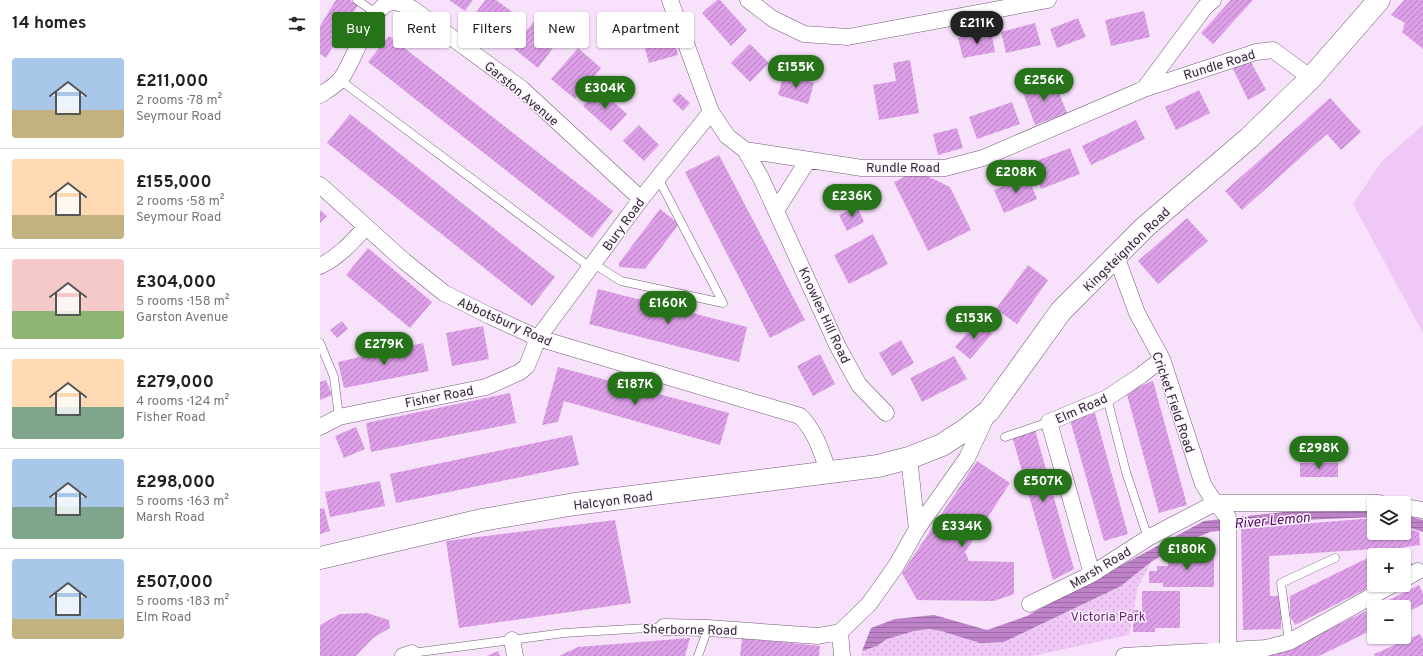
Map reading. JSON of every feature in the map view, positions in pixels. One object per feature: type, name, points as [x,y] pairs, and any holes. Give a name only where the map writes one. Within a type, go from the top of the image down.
[{"type":"main road","name":"Kingsteignton Road","points":[[909,458],[942,445],[965,430],[989,411],[1061,311],[1145,227],[1249,138],[1311,78],[1379,0]]},
{"type":"main road","name":"Halcyon Road","points":[[320,558],[482,520],[575,504],[829,474],[878,466],[909,458]]},
{"type":"street","name":"Knowles Hill Road","points":[[670,0],[711,112],[726,136],[744,150],[777,209],[837,345],[859,385],[886,413]]},
{"type":"street","points":[[748,0],[773,19],[804,34],[848,37],[976,12],[1048,0]]},
{"type":"street","points":[[976,12],[989,0]]},
{"type":"street","name":"Garston Avenue","points":[[378,12],[392,2],[403,4],[413,9],[522,89],[641,199]]},
{"type":"street","name":"Rundle Road","points":[[1144,89],[1206,2]]},
{"type":"street","name":"Garston Avenue","points":[[320,95],[340,80],[356,48]]},
{"type":"street","name":"Rundle Road","points":[[744,150],[862,168],[945,168],[983,158],[1144,89],[1256,52],[1273,50],[1311,78]]},
{"type":"street","name":"Bury Road","points":[[538,338],[593,266],[641,199],[711,112]]},
{"type":"street","points":[[777,209],[808,160]]},
{"type":"street","name":"Abbotsbury Road","points":[[320,185],[404,261],[444,293],[538,338],[800,416],[809,425],[820,446],[829,474]]},
{"type":"street","points":[[320,266],[329,262],[348,247],[366,227]]},
{"type":"street","name":"Cricket Field Road","points":[[1116,256],[1137,314],[1162,359],[1203,484],[1215,503],[1228,517],[1228,653]]},
{"type":"street","name":"Fisher Road","points":[[320,427],[339,417],[486,387],[509,379],[527,366],[538,338]]},
{"type":"street","name":"Elm Road","points":[[1092,574],[1049,422],[1107,398],[1162,359]]},
{"type":"street","points":[[842,656],[840,632],[869,604],[896,566],[917,529],[967,458],[989,411]]},
{"type":"street","points":[[909,458],[917,529]]},
{"type":"street","name":"Marsh Road","points":[[1030,604],[1092,574],[1148,538],[1215,503],[1367,503]]},
{"type":"street","points":[[1411,508],[1423,510]]},
{"type":"street","points":[[1411,576],[1421,571]]},
{"type":"street","points":[[1124,656],[1198,651],[1228,653],[1266,648],[1289,642],[1379,592]]},
{"type":"street","name":"Sherborne Road","points":[[664,627],[708,628],[818,636],[840,632]]},
{"type":"street","points":[[512,640],[515,656]]},
{"type":"lane","points":[[357,0],[373,12]]},
{"type":"lane","points":[[340,80],[593,266],[621,281],[723,304],[658,178]]},
{"type":"lane","points":[[321,347],[334,377],[339,417]]},
{"type":"lane","points":[[1107,398],[1126,472],[1148,538]]},
{"type":"lane","points":[[1005,437],[1049,422]]},
{"type":"lane","points":[[1289,642],[1281,584],[1334,558]]},
{"type":"lane","name":"Sherborne Road","points":[[408,654],[564,633],[664,627]]},
{"type":"lane","points":[[698,656],[708,628]]},
{"type":"green space","points":[[1423,125],[1423,333],[1353,204],[1382,161]]},
{"type":"green space","name":"Victoria Park","points":[[1151,562],[1138,587],[1129,635],[1032,656],[862,656],[862,651],[877,646],[887,639],[914,631],[929,629],[941,631],[980,643],[1004,642],[1121,586]]},
{"type":"water","name":"River Lemon","points":[[1367,511],[1367,517],[1302,520],[1210,532],[1181,544],[1151,562],[1121,586],[1004,642],[980,643],[941,631],[929,629],[914,631],[887,639],[877,646],[862,651],[871,628],[895,619],[934,615],[987,630],[1027,616],[1204,521],[1284,512]]},
{"type":"water","points":[[1411,517],[1423,520],[1423,532],[1411,528]]},
{"type":"building","points":[[336,0],[350,0],[358,5],[354,12],[332,12],[332,48],[326,58],[320,54],[320,26]]},
{"type":"building","points":[[449,0],[473,0],[465,11]]},
{"type":"building","points":[[485,0],[496,0],[512,12],[477,12]]},
{"type":"building","points":[[717,0],[720,0],[747,30],[731,46],[702,13]]},
{"type":"building","points":[[1231,0],[1253,0],[1213,44],[1201,33]]},
{"type":"building","points":[[1404,0],[1423,0],[1423,49],[1402,32],[1405,23],[1391,15]]},
{"type":"building","points":[[1144,11],[1150,37],[1111,46],[1105,20]]},
{"type":"building","points":[[1078,18],[1086,37],[1057,48],[1050,29]]},
{"type":"building","points":[[534,21],[534,48],[553,48],[538,68],[513,48],[526,48],[526,31]]},
{"type":"building","points":[[1035,23],[1041,45],[1006,53],[1001,32]]},
{"type":"building","points":[[991,31],[995,52],[963,58],[958,38]]},
{"type":"building","points":[[389,36],[393,39],[393,48],[404,48],[613,211],[592,238],[368,62],[379,48],[385,48],[385,41]]},
{"type":"building","points":[[750,44],[769,63],[750,82],[731,63]]},
{"type":"building","points":[[578,48],[601,68],[575,99],[551,79]]},
{"type":"building","points":[[645,48],[676,48],[678,55],[649,63]]},
{"type":"building","points":[[910,60],[919,113],[879,120],[873,85],[896,81],[893,63]]},
{"type":"building","points":[[1250,60],[1266,90],[1248,100],[1233,69]]},
{"type":"building","points":[[784,74],[814,83],[808,104],[778,95]]},
{"type":"building","points":[[1053,78],[1067,113],[1035,125],[1022,90]]},
{"type":"building","points":[[599,89],[627,114],[611,131],[583,106]]},
{"type":"building","points":[[1199,90],[1210,113],[1176,130],[1165,107]]},
{"type":"building","points":[[679,93],[690,103],[683,111],[672,100]]},
{"type":"building","points":[[1330,98],[1361,132],[1341,150],[1327,134],[1242,210],[1225,191]]},
{"type":"building","points":[[1012,102],[1020,124],[977,139],[969,117]]},
{"type":"building","points":[[350,114],[555,277],[532,306],[327,143]]},
{"type":"building","points":[[1136,120],[1145,139],[1091,165],[1082,146]]},
{"type":"building","points":[[639,125],[659,145],[644,161],[623,141]]},
{"type":"building","points":[[957,128],[963,148],[938,155],[933,134]]},
{"type":"building","points":[[1070,148],[1080,174],[1041,189],[1031,163]]},
{"type":"building","points":[[719,155],[805,320],[770,338],[685,172]]},
{"type":"building","points":[[910,174],[923,174],[950,187],[971,230],[928,251],[894,182]]},
{"type":"building","points":[[1028,176],[1037,199],[1004,213],[994,190]]},
{"type":"building","points":[[857,206],[864,222],[847,231],[839,215]]},
{"type":"building","points":[[660,209],[679,224],[645,269],[619,267],[619,263]]},
{"type":"building","points":[[320,210],[327,216],[320,223]]},
{"type":"building","points":[[1187,218],[1208,241],[1158,284],[1138,261]]},
{"type":"building","points":[[873,234],[888,264],[849,284],[834,255]]},
{"type":"building","points":[[368,248],[432,302],[410,328],[346,275]]},
{"type":"building","points":[[1028,265],[1048,280],[1017,324],[996,309]]},
{"type":"building","points":[[598,289],[747,327],[739,362],[589,324]]},
{"type":"building","points":[[342,321],[348,329],[337,338],[330,330]]},
{"type":"building","points":[[977,321],[992,334],[970,359],[955,347]]},
{"type":"building","points":[[483,326],[489,359],[452,366],[446,333]]},
{"type":"building","points":[[901,340],[914,363],[892,376],[879,353]]},
{"type":"building","points":[[423,343],[429,371],[344,388],[338,362]]},
{"type":"building","points":[[820,354],[835,384],[813,396],[797,366]]},
{"type":"building","points":[[954,356],[967,379],[922,402],[910,378]]},
{"type":"building","points":[[558,367],[729,413],[720,445],[564,401],[558,422],[542,425]]},
{"type":"building","points":[[326,380],[332,395],[320,400],[320,382]]},
{"type":"building","points":[[1153,381],[1187,505],[1159,513],[1126,391]]},
{"type":"building","points":[[510,393],[516,423],[371,452],[366,423]]},
{"type":"building","points":[[1095,413],[1128,534],[1104,541],[1070,420]]},
{"type":"building","points":[[356,427],[365,449],[344,458],[335,436]]},
{"type":"building","points":[[1035,430],[1074,569],[1053,580],[1012,436]]},
{"type":"building","points":[[572,435],[579,465],[396,503],[390,474]]},
{"type":"building","points":[[977,461],[1010,483],[965,552],[969,561],[1014,562],[1014,594],[994,601],[917,600],[902,573]]},
{"type":"building","points":[[1300,463],[1338,463],[1338,477],[1300,477]]},
{"type":"building","points":[[380,481],[385,506],[330,517],[325,492]]},
{"type":"building","points":[[324,508],[330,531],[320,534],[320,509]]},
{"type":"building","points":[[1367,519],[1367,540],[1411,540],[1411,529],[1419,532],[1420,545],[1404,548],[1367,548],[1367,549],[1269,556],[1270,596],[1281,596],[1281,629],[1243,630],[1241,529]]},
{"type":"building","points":[[615,520],[631,603],[459,628],[446,541]]},
{"type":"building","points":[[1183,550],[1214,550],[1214,587],[1163,587],[1163,583],[1149,583],[1149,571],[1157,571],[1157,566],[1168,566],[1168,558],[1183,558]]},
{"type":"building","points":[[1367,558],[1367,589],[1295,625],[1290,616],[1290,596]]},
{"type":"building","points":[[1419,585],[1423,593],[1423,604],[1411,610],[1411,600],[1389,600],[1405,592],[1411,592],[1411,589]]},
{"type":"building","points":[[1142,591],[1180,591],[1180,628],[1155,628],[1155,632],[1133,632],[1133,610],[1142,610]]},
{"type":"building","points":[[1367,610],[1367,632],[1319,656],[1264,656],[1291,648]]},
{"type":"building","points":[[367,613],[389,620],[390,628],[373,638],[356,656],[320,656],[320,625],[340,614]]},
{"type":"building","points":[[1420,634],[1423,640],[1423,656],[1375,656],[1374,654],[1397,644],[1411,644],[1411,638]]},
{"type":"building","points":[[690,638],[685,656],[559,656],[578,647]]},
{"type":"building","points":[[742,638],[820,646],[819,656],[740,656]]},
{"type":"building","points":[[498,651],[500,656],[487,656]]}]
